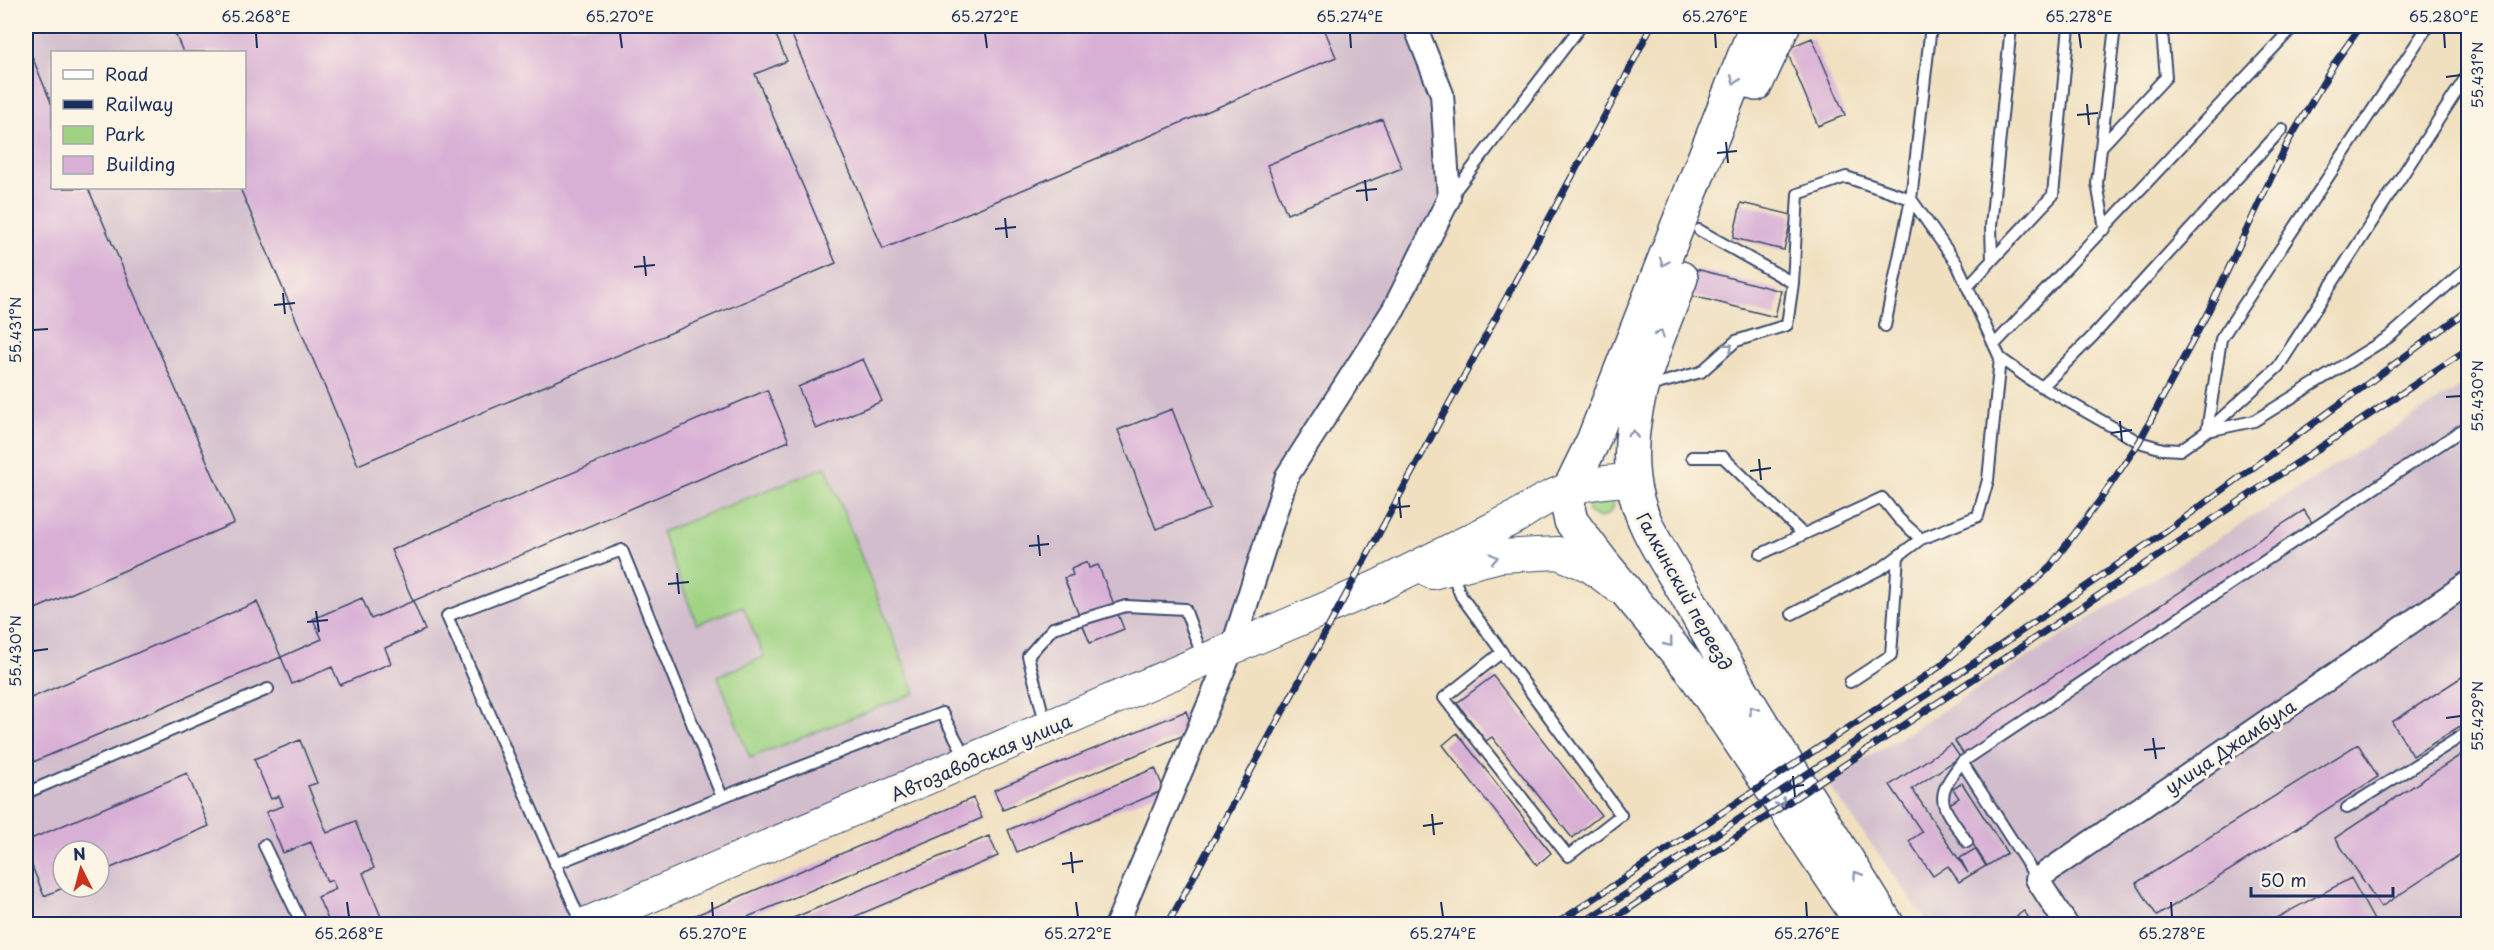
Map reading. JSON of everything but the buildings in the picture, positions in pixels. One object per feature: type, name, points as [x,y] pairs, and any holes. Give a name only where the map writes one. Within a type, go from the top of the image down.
[{"type":"main road","points":[[1756,26],[1593,441],[1570,488],[1568,508],[1571,521],[1602,562],[1693,672],[1863,924]]},
{"type":"main road","name":"Галкинский переезд","points":[[1782,26],[1764,65],[1640,389],[1631,448],[1633,480],[1640,513],[1731,676],[1785,758],[1887,924]]},
{"type":"street","points":[[1117,924],[1287,476],[1394,309],[1449,198],[1442,94],[1415,26]]},
{"type":"street","points":[[1449,559],[1537,502],[1593,441]]},
{"type":"street","points":[[1537,502],[1570,488],[1594,482],[1633,480]]},
{"type":"street","points":[[1449,559],[1558,553],[1590,566],[1633,597]]},
{"type":"street","name":"Автозаводская улица","points":[[584,924],[968,763],[1376,587],[1449,559]]},
{"type":"street","name":"улица Джамбула","points":[[2037,879],[2469,583]]},
{"type":"street","points":[[2037,879],[2066,924]]},
{"type":"lane","points":[[1449,198],[1581,26]]},
{"type":"lane","points":[[1885,326],[1911,199],[1931,26]]},
{"type":"lane","points":[[1992,260],[1991,226],[2011,26]]},
{"type":"lane","points":[[1967,287],[2053,195],[2069,26]]},
{"type":"lane","points":[[2105,229],[2097,183],[2115,26]]},
{"type":"lane","points":[[1994,345],[2294,26]]},
{"type":"lane","points":[[2207,431],[2221,339],[2428,26]]},
{"type":"lane","points":[[2101,148],[2166,77],[2162,32]]},
{"type":"lane","points":[[2000,358],[2042,387],[2139,442],[2163,449],[2180,450],[2207,431],[2278,367],[2469,74]]},
{"type":"lane","points":[[2042,387],[2093,336],[2282,129]]},
{"type":"lane","points":[[1640,389],[1701,372],[1736,341],[1787,325],[1794,283],[1798,194],[1846,177],[1911,199],[1957,264],[2000,358],[1988,480],[1978,516],[1921,540],[1882,568],[1792,614]]},
{"type":"lane","points":[[1700,230],[1794,283]]},
{"type":"lane","points":[[2207,431],[2254,422],[2389,337],[2469,267]]},
{"type":"lane","points":[[1967,842],[1943,806],[1943,790],[1962,762],[2469,426]]},
{"type":"lane","points":[[1692,457],[1723,457],[1803,534]]},
{"type":"lane","points":[[1761,554],[1882,498],[1899,519],[1921,540]]},
{"type":"lane","points":[[584,924],[555,864],[447,616],[622,550],[722,797]]},
{"type":"lane","points":[[1850,682],[1891,655],[1898,556]]},
{"type":"lane","points":[[1449,559],[1461,596],[1502,652],[1621,815],[1568,856],[1444,698],[1502,652]]},
{"type":"lane","points":[[1047,729],[1028,656],[1053,628],[1126,606],[1185,609],[1218,655]]},
{"type":"lane","points":[[26,793],[268,688]]},
{"type":"lane","points":[[555,864],[942,712],[968,763]]},
{"type":"lane","points":[[2347,808],[2469,732]]},
{"type":"lane","points":[[1962,762],[2037,879]]},
{"type":"lane","points":[[264,845],[302,924]]},
{"type":"shaded area","points":[[26,26],[1408,26],[1435,98],[1443,196],[1384,314],[1281,474],[1226,645],[553,924],[26,924]]},
{"type":"shaded area","points":[[2468,382],[2468,924],[1929,924],[1827,783]]},
{"type":"green space","points":[[826,467],[915,693],[750,758],[718,676],[764,657],[743,606],[697,624],[661,532]]},
{"type":"green space","points":[[1610,493],[1614,506],[1609,514],[1600,518],[1588,512],[1587,498]]},
{"type":"railway","points":[[1168,924],[1624,80],[1651,26]]},
{"type":"railway","points":[[1556,924],[1939,667],[2048,569],[2100,500],[2139,442],[2208,312],[2287,144],[2336,61],[2361,26]]},
{"type":"railway","points":[[1581,924],[2007,641],[2168,530],[2468,310]]},
{"type":"railway","points":[[1606,924],[2468,349]]}]
